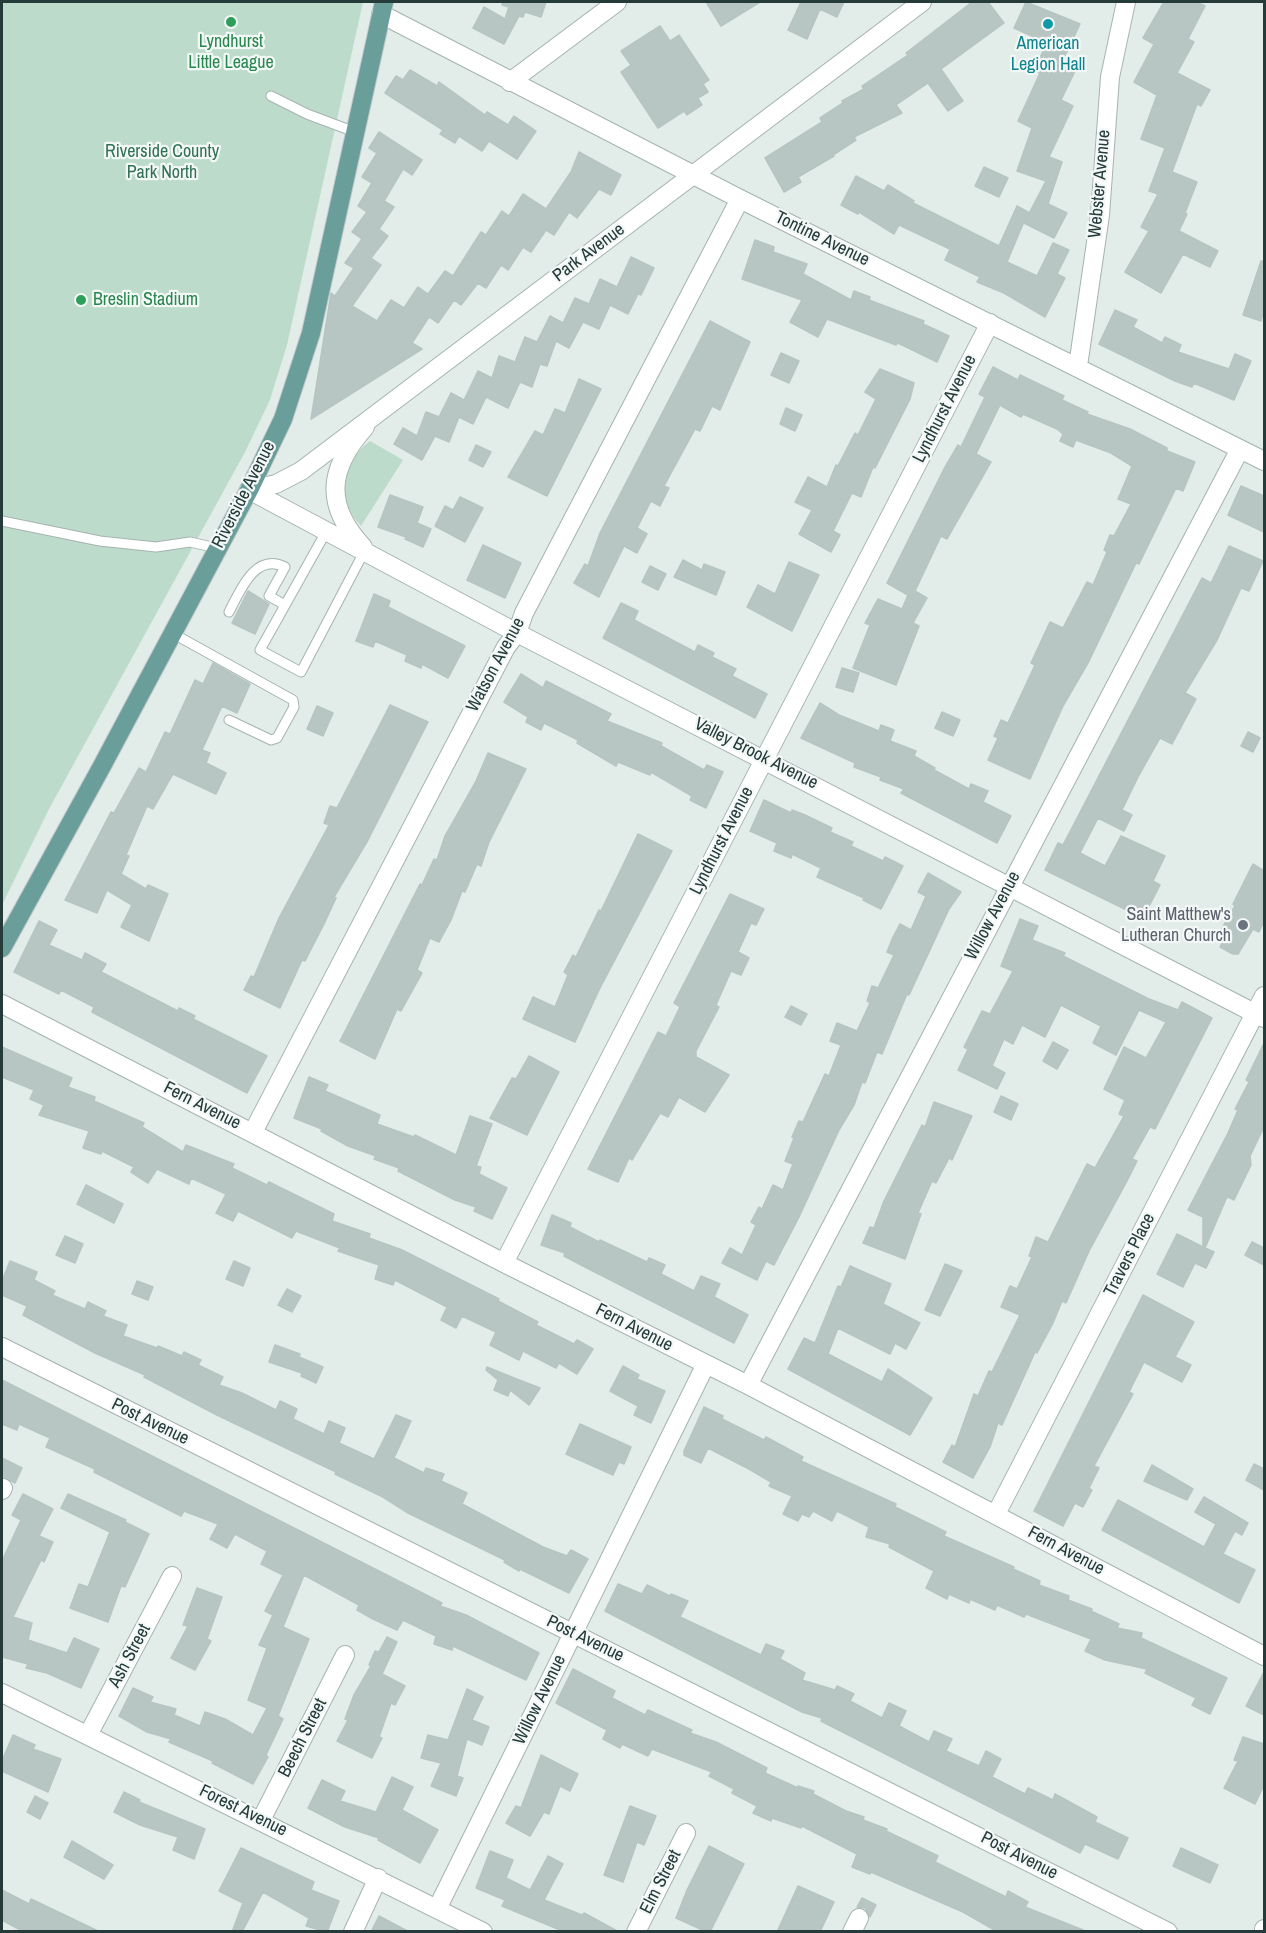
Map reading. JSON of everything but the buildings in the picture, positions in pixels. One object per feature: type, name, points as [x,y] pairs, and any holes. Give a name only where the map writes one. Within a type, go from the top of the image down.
[{"type":"main road","name":"Riverside Avenue","points":[[2,948],[249,489],[283,419],[298,378],[313,325],[383,8]]},
{"type":"street","points":[[510,82],[617,2]]},
{"type":"street","name":"Park Avenue","points":[[249,489],[276,484],[301,471],[922,2]]},
{"type":"street","name":"Webster Avenue","points":[[1078,366],[1100,215],[1110,77],[1126,2]]},
{"type":"street","name":"Tontine Avenue","points":[[383,8],[510,82],[1264,461]]},
{"type":"street","name":"Watson Avenue","points":[[252,1132],[506,647],[518,633],[524,613],[740,199]]},
{"type":"street","name":"Lyndhurst Avenue","points":[[504,1263],[990,323]]},
{"type":"street","points":[[367,554],[352,536],[339,512],[334,486],[339,467],[350,444],[378,413]]},
{"type":"street","name":"Willow Avenue","points":[[748,1385],[1240,449]]},
{"type":"street","name":"Valley Brook Avenue","points":[[249,489],[518,633],[1260,1015]]},
{"type":"street","name":"Travers Place","points":[[996,1514],[1260,1015],[1264,996]]},
{"type":"street","name":"Fern Avenue","points":[[2,1004],[504,1263],[748,1385],[1264,1656]]},
{"type":"street","name":"Post Avenue","points":[[2,1347],[1168,1932]]},
{"type":"street","name":"Willow Avenue","points":[[438,1908],[706,1364]]},
{"type":"street","name":"Ash Street","points":[[88,1736],[172,1576]]},
{"type":"street","name":"Beech Street","points":[[261,1820],[345,1655]]},
{"type":"street","name":"Forest Avenue","points":[[2,1693],[483,1932]]},
{"type":"street","name":"Elm Street","points":[[636,1932],[686,1833]]},
{"type":"street","points":[[353,1932],[378,1878]]},
{"type":"lane","points":[[271,96],[307,114],[355,132]]},
{"type":"lane","points":[[2,521],[100,541],[156,547],[190,542],[217,548]]},
{"type":"lane","points":[[326,532],[260,650],[301,672],[367,554]]},
{"type":"lane","points":[[229,612],[247,578],[266,564],[276,563],[285,567],[270,596],[285,605]]},
{"type":"lane","points":[[172,633],[293,700],[294,707],[278,738],[271,740],[229,720]]},
{"type":"green space","name":"Riverside County Park North","points":[[2,2],[363,2],[287,345],[270,400],[245,452],[49,809],[2,905]]},
{"type":"green space","points":[[370,441],[403,460],[361,526],[347,504],[345,482],[353,460]]},
{"type":"place","name":"Lyndhurst Little League","points":[[231,22]]},
{"type":"place","name":"American Legion Hall","points":[[1048,24]]},
{"type":"place","name":"Breslin Stadium","points":[[81,300]]},
{"type":"place","name":"Saint Matthew's Lutheran Church","points":[[1243,925]]}]
